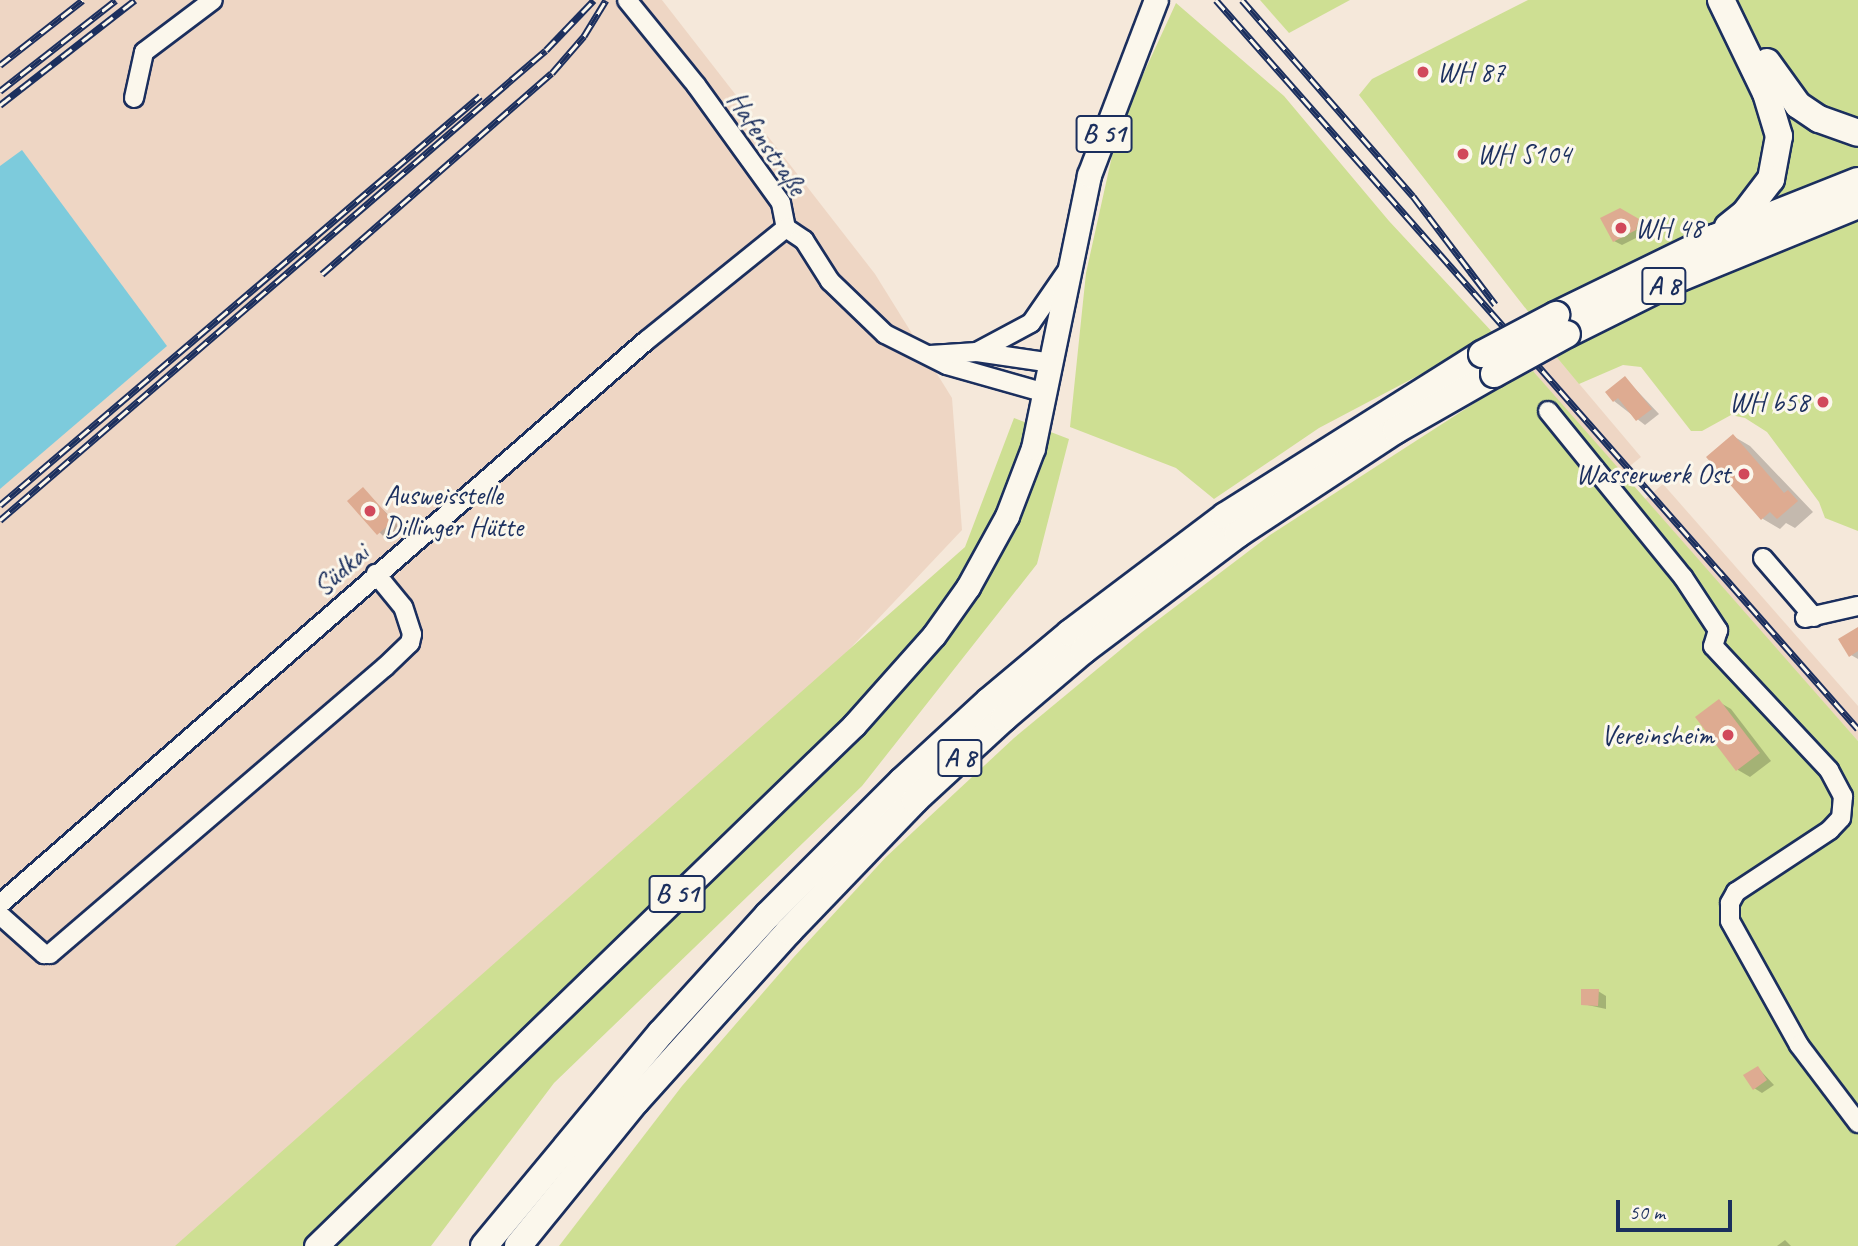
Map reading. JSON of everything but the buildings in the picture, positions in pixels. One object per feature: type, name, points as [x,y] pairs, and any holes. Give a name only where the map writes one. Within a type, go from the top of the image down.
[{"type":"highway","points":[[1714,238],[1761,194],[1778,157],[1774,114],[1721,0]]},
{"type":"highway","points":[[1735,0],[1777,82],[1819,119],[1858,133]]},
{"type":"highway","name":"A 8","points":[[484,1246],[661,1033],[759,925],[902,781],[989,701],[1080,625],[1225,516],[1488,364],[1714,238],[1858,181]]},
{"type":"highway","name":"A 8","points":[[1562,325],[1858,205]]},
{"type":"highway","name":"A 8","points":[[517,1246],[636,1101],[789,930],[915,800],[1004,718],[1104,634],[1238,534],[1396,430],[1488,364]]},
{"type":"main road","name":"B 51","points":[[316,1246],[898,677],[981,568],[1020,486],[1052,363],[1069,268],[1093,162],[1155,3]]},
{"type":"street","points":[[134,98],[144,52],[212,0]]},
{"type":"street","name":"Hafenstraße","points":[[627,0],[696,85],[781,203],[786,228],[804,240],[830,281],[869,324],[905,346],[930,355],[947,365],[1045,393]]},
{"type":"street","name":"Südkai","points":[[0,904],[657,332],[786,228]]},
{"type":"street","name":"Hafenstraße","points":[[977,352],[1031,323],[1069,268]]},
{"type":"street","name":"Hafenstraße","points":[[930,355],[977,352],[1052,363]]},
{"type":"street","points":[[1548,411],[1683,576],[1718,630],[1713,646],[1829,770],[1843,796],[1841,818],[1830,830],[1736,892],[1730,903],[1730,921],[1799,1045],[1858,1123]]},
{"type":"street","points":[[1763,558],[1807,618],[1858,606]]},
{"type":"street","points":[[0,915],[44,954],[50,954],[391,661],[410,643],[411,629],[403,607],[376,575]]},
{"type":"shaded area","points":[[0,0],[662,0],[875,274],[952,398],[962,530],[723,783],[179,1246],[0,1246]]},
{"type":"shaded area","points":[[1554,354],[1641,457],[1620,474],[1533,371]]},
{"type":"shaded area","points":[[1663,484],[1858,706],[1858,741],[1643,501]]},
{"type":"green space","points":[[1260,0],[1350,0],[1289,33]]},
{"type":"green space","points":[[1528,0],[1858,0],[1858,531],[1825,518],[1819,502],[1767,432],[1745,418],[1731,415],[1702,431],[1691,431],[1641,367],[1623,365],[1579,384],[1554,354],[1573,344],[1549,303],[1530,314],[1359,95],[1372,79]]},
{"type":"green space","points":[[1176,3],[1284,96],[1389,221],[1495,335],[1319,428],[1214,499],[1176,468],[1070,427],[1086,273],[1118,129]]},
{"type":"green space","points":[[1533,371],[1858,741],[1858,1246],[559,1246],[682,1086],[793,958],[886,857],[1014,738],[1142,632],[1270,535],[1501,386]]},
{"type":"green space","points":[[1014,418],[1069,439],[1037,564],[862,786],[554,1083],[431,1246],[175,1246],[965,547]]},
{"type":"water","points":[[22,150],[167,346],[0,489],[0,166]]},
{"type":"railway","points":[[0,65],[83,0]]},
{"type":"railway","points":[[0,91],[116,0]]},
{"type":"railway","points":[[0,105],[135,0]]},
{"type":"railway","points":[[0,520],[546,50],[594,0]]},
{"type":"railway","points":[[322,274],[552,73],[584,36],[606,0]]},
{"type":"railway","points":[[1216,0],[1858,729]]},
{"type":"railway","points":[[1242,0],[1413,196],[1495,304]]},
{"type":"railway","points":[[0,505],[480,96]]},
{"type":"place","name":"WH 87","points":[[1423,72]]},
{"type":"place","name":"WH S104","points":[[1463,154]]},
{"type":"place","name":"WH 48","points":[[1621,228]]},
{"type":"place","name":"WH b58","points":[[1823,402]]},
{"type":"place","name":"Wasserwerk Ost","points":[[1744,474]]},
{"type":"place","name":"Ausweisstelle Dillinger Hütte","points":[[370,511]]},
{"type":"place","name":"Vereinsheim","points":[[1728,735]]}]
